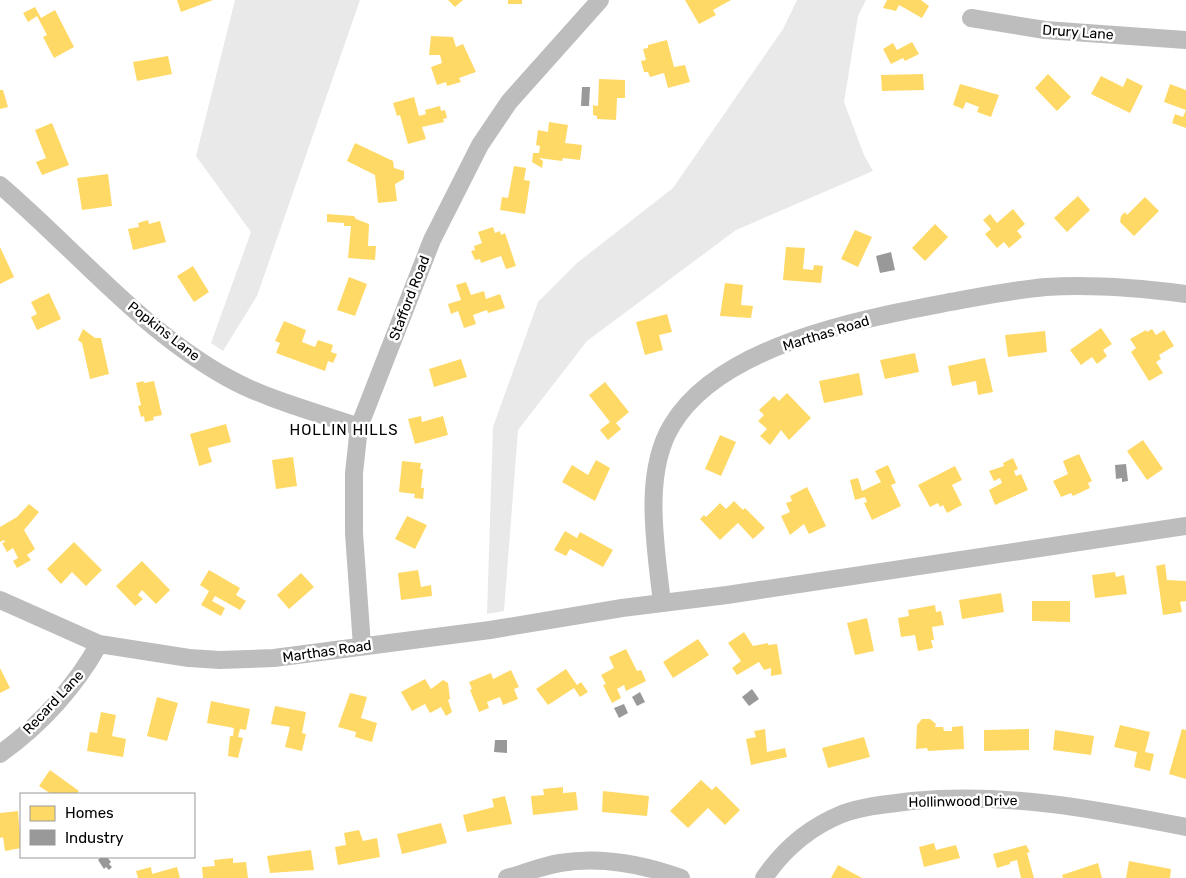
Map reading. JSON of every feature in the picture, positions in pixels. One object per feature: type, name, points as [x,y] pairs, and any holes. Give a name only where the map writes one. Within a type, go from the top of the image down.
[{"type":"street","name":"Stafford Road","points":[[362,646],[354,533],[354,472],[359,427],[432,240],[480,145],[509,102],[600,0]]},
{"type":"street","name":"Drury Lane","points":[[971,18],[1045,30],[1186,40]]},
{"type":"street","name":"Popkins Lane","points":[[0,185],[32,212],[138,313],[214,370],[270,396],[359,427]]},
{"type":"street","name":"Marthas Road","points":[[662,603],[654,487],[659,456],[672,426],[682,410],[703,389],[724,373],[777,347],[859,321],[1014,290],[1081,286],[1153,289],[1186,294]]},
{"type":"street","name":"Marthas Road","points":[[0,600],[99,644],[144,652],[220,660],[274,658],[490,630],[1186,526]]},
{"type":"street","name":"Recard Lane","points":[[0,754],[38,722],[69,689],[83,672],[99,644]]},
{"type":"street","name":"Hollinwood Drive","points":[[764,878],[793,844],[823,823],[857,809],[892,803],[965,798],[1009,799],[1081,807],[1186,828]]},
{"type":"street","points":[[512,877],[560,863],[600,860],[653,868],[681,878]]},
{"type":"shaded area","points":[[235,0],[360,0],[257,296],[223,351],[211,343],[251,232],[196,156]]},
{"type":"shaded area","points":[[797,0],[866,0],[858,16],[844,102],[864,155],[873,171],[736,230],[587,341],[518,430],[504,611],[487,614],[493,427],[538,302],[577,263],[673,188],[783,29]]},
{"type":"building: Homes","points":[[177,0],[213,0],[181,12]]},
{"type":"building: Homes","points":[[448,0],[463,0],[455,7]]},
{"type":"building: Homes","points":[[508,0],[522,0],[522,4],[508,4]]},
{"type":"building: Homes","points":[[685,0],[731,0],[713,10],[716,15],[699,24]]},
{"type":"building: Homes","points":[[887,0],[921,0],[929,6],[922,18],[899,5],[896,11],[883,8]]},
{"type":"building: Homes","points":[[35,7],[41,18],[55,10],[74,47],[54,58],[43,37],[47,35],[37,16],[28,22],[23,13]]},
{"type":"building: Homes","points":[[431,36],[453,37],[456,47],[463,44],[476,72],[459,78],[461,82],[447,86],[446,82],[437,85],[431,67],[442,63],[440,55],[429,55]]},
{"type":"building: Homes","points":[[667,40],[674,67],[685,65],[690,82],[668,88],[664,73],[650,77],[648,72],[644,72],[641,61],[646,60],[643,49],[648,48],[648,45]]},
{"type":"building: Homes","points":[[912,42],[919,54],[905,61],[903,58],[891,64],[883,49],[893,43],[897,50]]},
{"type":"building: Homes","points":[[168,56],[172,74],[137,81],[133,62]]},
{"type":"building: Homes","points":[[923,74],[924,90],[882,91],[881,75]]},
{"type":"building: Homes","points":[[1048,74],[1071,97],[1057,111],[1035,88]]},
{"type":"building: Homes","points":[[1101,76],[1123,87],[1127,78],[1143,86],[1130,113],[1091,94]]},
{"type":"building: Homes","points":[[599,79],[625,80],[625,98],[617,98],[616,120],[597,119],[597,116],[593,115],[593,105],[598,106]]},
{"type":"building: Homes","points":[[960,84],[999,95],[991,117],[977,112],[979,107],[966,102],[963,109],[953,105]]},
{"type":"building: Homes","points":[[1170,84],[1186,90],[1186,110],[1164,102]]},
{"type":"building: Homes","points":[[0,90],[3,90],[8,107],[0,109]]},
{"type":"building: Homes","points":[[414,97],[419,116],[426,114],[425,110],[440,106],[441,111],[445,110],[447,118],[443,119],[444,122],[422,127],[426,139],[408,144],[400,115],[397,116],[393,103]]},
{"type":"building: Homes","points":[[1186,110],[1186,128],[1172,123],[1175,114],[1183,117]]},
{"type":"building: Homes","points":[[549,122],[568,125],[565,143],[582,145],[580,160],[563,158],[562,161],[539,158],[543,161],[542,168],[532,162],[533,153],[539,153],[540,146],[536,145],[538,130],[548,132]]},
{"type":"building: Homes","points":[[52,123],[69,165],[42,175],[36,162],[46,158],[35,130]]},
{"type":"building: Homes","points":[[355,143],[393,161],[394,168],[404,171],[404,179],[395,184],[397,201],[378,203],[375,175],[347,161]]},
{"type":"building: Homes","points":[[514,166],[526,168],[524,180],[530,181],[525,214],[500,210],[502,197],[508,198]]},
{"type":"building: Homes","points":[[108,174],[112,206],[82,210],[77,178]]},
{"type":"building: Homes","points":[[1078,196],[1090,210],[1067,232],[1054,218]]},
{"type":"building: Homes","points":[[1145,197],[1159,211],[1134,236],[1120,222],[1121,216],[1125,212],[1127,215]]},
{"type":"building: Homes","points":[[1013,209],[1025,224],[1017,231],[1022,237],[1009,248],[1004,242],[997,248],[985,234],[991,229],[983,220],[990,214],[997,223]]},
{"type":"building: Homes","points":[[327,214],[354,216],[356,219],[369,224],[368,246],[376,246],[375,260],[348,258],[351,226],[344,226],[344,223],[327,222]]},
{"type":"building: Homes","points":[[148,220],[149,224],[160,221],[166,242],[133,250],[128,229],[139,227],[138,223]]},
{"type":"building: Homes","points":[[935,224],[948,237],[925,261],[912,248]]},
{"type":"building: Homes","points":[[493,227],[495,233],[500,231],[501,235],[505,233],[516,266],[506,269],[501,256],[481,263],[480,259],[475,260],[471,251],[475,250],[474,246],[482,243],[478,232]]},
{"type":"building: Homes","points":[[855,230],[872,237],[858,267],[841,259]]},
{"type":"building: Homes","points":[[0,247],[14,277],[0,284]]},
{"type":"building: Homes","points":[[786,247],[805,248],[803,269],[813,270],[814,265],[823,266],[821,283],[783,280]]},
{"type":"building: Homes","points":[[193,266],[209,292],[194,302],[177,276]]},
{"type":"building: Homes","points":[[349,277],[367,284],[355,316],[337,310]]},
{"type":"building: Homes","points":[[466,282],[471,295],[484,291],[486,299],[500,294],[505,308],[488,313],[487,310],[473,315],[476,324],[464,328],[458,311],[451,314],[448,304],[461,300],[456,285]]},
{"type":"building: Homes","points":[[725,283],[743,285],[741,305],[753,306],[751,318],[720,316]]},
{"type":"building: Homes","points":[[49,293],[61,319],[37,330],[31,317],[37,314],[31,302]]},
{"type":"building: Homes","points":[[667,314],[672,332],[659,335],[663,350],[645,355],[636,322]]},
{"type":"building: Homes","points":[[284,321],[306,330],[302,342],[315,347],[318,340],[333,345],[331,352],[337,354],[333,363],[328,361],[325,371],[276,353],[280,343],[275,341]]},
{"type":"building: Homes","points":[[1101,328],[1112,344],[1103,350],[1107,356],[1097,364],[1092,357],[1081,365],[1070,350]]},
{"type":"building: Homes","points":[[83,329],[95,338],[101,338],[109,374],[90,379],[82,343],[78,340]]},
{"type":"building: Homes","points":[[1152,329],[1156,335],[1164,330],[1174,346],[1159,355],[1161,359],[1156,362],[1163,373],[1149,381],[1131,352],[1136,348],[1130,339],[1146,330],[1147,332]]},
{"type":"building: Homes","points":[[1045,331],[1047,352],[1008,357],[1005,335]]},
{"type":"building: Homes","points":[[915,353],[919,372],[885,379],[880,360]]},
{"type":"building: Homes","points":[[985,358],[993,392],[978,395],[976,381],[952,386],[948,366]]},
{"type":"building: Homes","points":[[461,359],[467,377],[434,387],[429,369]]},
{"type":"building: Homes","points":[[859,373],[863,395],[824,403],[819,381]]},
{"type":"building: Homes","points":[[143,381],[144,383],[154,381],[162,415],[153,417],[154,420],[145,422],[144,416],[141,417],[138,406],[141,405],[136,383]]},
{"type":"building: Homes","points":[[605,382],[629,412],[616,423],[621,429],[608,440],[600,430],[610,422],[589,395]]},
{"type":"building: Homes","points":[[787,393],[811,418],[789,440],[781,430],[770,445],[760,436],[767,429],[758,421],[764,415],[759,410],[774,396],[779,401]]},
{"type":"building: Homes","points":[[421,416],[422,422],[443,416],[448,435],[415,444],[408,419]]},
{"type":"building: Homes","points":[[226,424],[231,442],[208,448],[212,462],[199,466],[190,434]]},
{"type":"building: Homes","points":[[720,435],[736,442],[721,476],[705,469]]},
{"type":"building: Homes","points":[[1143,440],[1163,469],[1147,480],[1127,451]]},
{"type":"building: Homes","points":[[1079,454],[1092,481],[1088,483],[1090,488],[1073,496],[1071,493],[1061,497],[1053,481],[1068,474],[1063,461]]},
{"type":"building: Homes","points":[[293,457],[297,486],[276,489],[272,460]]},
{"type":"building: Homes","points":[[1013,458],[1018,469],[1014,471],[1016,476],[1021,474],[1028,490],[995,505],[989,490],[1002,483],[1000,478],[994,481],[989,471],[1004,466],[1003,463]]},
{"type":"building: Homes","points":[[596,460],[610,468],[595,501],[562,482],[572,465],[588,475]]},
{"type":"building: Homes","points":[[402,461],[421,463],[420,469],[423,469],[421,488],[424,488],[423,499],[414,498],[415,494],[399,492]]},
{"type":"building: Homes","points":[[888,465],[896,483],[891,485],[901,506],[872,520],[864,503],[867,502],[865,497],[855,500],[850,480],[858,478],[862,491],[881,482],[875,471]]},
{"type":"building: Homes","points":[[955,466],[962,480],[952,485],[962,505],[947,513],[943,505],[940,507],[938,503],[930,507],[918,485]]},
{"type":"building: Homes","points":[[807,487],[826,526],[809,534],[804,524],[790,535],[781,516],[790,512],[786,503],[792,501],[790,496]]},
{"type":"building: Homes","points":[[734,501],[743,510],[745,508],[765,528],[753,539],[738,523],[720,540],[700,519],[704,515],[706,517],[720,503],[726,509]]},
{"type":"building: Homes","points":[[29,504],[39,512],[24,530],[35,549],[27,555],[31,560],[17,568],[13,561],[18,558],[13,548],[7,552],[2,543],[5,542],[4,540],[0,542],[0,527],[17,517]]},
{"type":"building: Homes","points":[[407,516],[427,525],[415,549],[395,539]]},
{"type":"building: Homes","points":[[565,531],[577,538],[580,532],[613,550],[603,567],[570,549],[566,556],[554,550]]},
{"type":"building: Homes","points":[[74,542],[102,570],[86,586],[72,572],[61,584],[47,569]]},
{"type":"building: Homes","points":[[142,561],[170,590],[156,604],[142,590],[138,595],[143,599],[135,606],[116,586]]},
{"type":"building: Homes","points":[[1165,564],[1167,580],[1186,581],[1186,601],[1180,602],[1182,612],[1163,615],[1156,566]]},
{"type":"building: Homes","points":[[209,570],[240,588],[236,595],[246,601],[240,610],[215,596],[212,601],[225,608],[221,616],[201,605],[209,591],[200,585]]},
{"type":"building: Homes","points":[[418,570],[421,587],[431,585],[432,596],[401,600],[398,573]]},
{"type":"building: Homes","points":[[1115,572],[1116,577],[1124,575],[1127,594],[1095,598],[1092,575]]},
{"type":"building: Homes","points":[[301,573],[314,587],[289,609],[277,595]]},
{"type":"building: Homes","points":[[1001,593],[1004,612],[962,619],[959,600]]},
{"type":"building: Homes","points":[[1032,601],[1070,601],[1070,622],[1032,621]]},
{"type":"building: Homes","points":[[935,605],[936,612],[941,611],[944,625],[932,627],[934,640],[931,640],[933,648],[918,651],[915,635],[901,637],[898,618],[909,616],[908,610]]},
{"type":"building: Homes","points":[[867,618],[874,651],[855,655],[847,623]]},
{"type":"building: Homes","points":[[744,632],[753,646],[768,643],[768,645],[777,644],[782,674],[771,676],[771,668],[764,670],[759,662],[737,675],[732,668],[741,661],[728,643]]},
{"type":"building: Homes","points":[[698,639],[709,655],[673,678],[663,662]]},
{"type":"building: Homes","points":[[626,649],[637,671],[641,670],[646,681],[626,691],[624,685],[617,689],[621,698],[612,703],[603,685],[606,684],[601,675],[614,668],[609,657]]},
{"type":"building: Homes","points":[[0,668],[10,688],[0,693]]},
{"type":"building: Homes","points":[[566,669],[577,685],[581,682],[588,692],[580,697],[574,688],[548,705],[536,689]]},
{"type":"building: Homes","points":[[511,670],[519,687],[514,689],[518,699],[503,705],[500,697],[487,702],[489,708],[479,712],[470,690],[472,689],[469,682],[491,673],[493,679]]},
{"type":"building: Homes","points":[[425,679],[431,689],[443,680],[448,683],[450,699],[448,700],[452,712],[446,716],[441,707],[430,713],[425,704],[412,711],[401,692]]},
{"type":"building: Homes","points":[[350,693],[367,697],[361,718],[377,723],[372,742],[355,737],[356,732],[338,727]]},
{"type":"building: Homes","points":[[157,697],[178,703],[167,741],[147,736]]},
{"type":"building: Homes","points":[[211,701],[250,709],[246,730],[240,729],[238,737],[243,738],[238,758],[228,756],[230,736],[233,736],[234,728],[207,723]]},
{"type":"building: Homes","points":[[275,706],[306,712],[302,733],[306,734],[302,751],[285,747],[290,727],[271,724]]},
{"type":"building: Homes","points":[[101,712],[116,715],[112,736],[126,739],[123,757],[87,751],[90,732],[97,733]]},
{"type":"building: Homes","points":[[922,719],[930,719],[936,724],[935,727],[943,727],[944,731],[952,731],[952,727],[963,726],[964,749],[928,751],[927,748],[916,749],[917,725]]},
{"type":"building: Homes","points":[[1120,725],[1150,732],[1145,752],[1154,754],[1150,771],[1134,767],[1137,752],[1114,747]]},
{"type":"building: Homes","points":[[765,729],[767,752],[785,748],[787,757],[751,765],[746,739],[756,737],[754,731]]},
{"type":"building: Homes","points":[[1029,729],[1029,750],[984,751],[984,730]]},
{"type":"building: Homes","points":[[1182,729],[1186,730],[1186,779],[1169,774]]},
{"type":"building: Homes","points":[[1055,730],[1094,736],[1091,755],[1053,750]]},
{"type":"building: Homes","points":[[864,737],[870,757],[828,768],[822,748]]},
{"type":"building: Homes","points":[[50,770],[79,791],[77,793],[50,793],[39,786]]},
{"type":"building: Homes","points":[[701,780],[712,790],[716,786],[740,810],[725,825],[708,808],[688,828],[670,811]]},
{"type":"building: Homes","points":[[563,787],[563,793],[576,792],[578,810],[533,815],[531,796],[544,795],[543,789]]},
{"type":"building: Homes","points":[[603,791],[649,796],[647,816],[602,812]]},
{"type":"building: Homes","points":[[505,796],[512,824],[467,832],[463,815],[494,807],[492,799]]},
{"type":"building: Homes","points":[[18,811],[20,848],[5,851],[3,837],[0,838],[0,813]]},
{"type":"building: Homes","points":[[441,823],[447,843],[402,854],[397,834]]},
{"type":"building: Homes","points":[[359,830],[363,841],[377,838],[380,857],[338,865],[335,847],[346,845],[344,833]]},
{"type":"building: Homes","points":[[934,843],[936,850],[956,845],[960,858],[924,867],[919,847]]},
{"type":"building: Homes","points":[[1026,845],[1030,852],[1027,853],[1034,878],[1021,878],[1017,860],[997,868],[993,854]]},
{"type":"building: Homes","points":[[311,850],[314,870],[270,873],[267,856]]},
{"type":"building: Homes","points":[[233,858],[233,863],[246,862],[248,878],[203,878],[202,867],[215,866],[214,860]]},
{"type":"building: Homes","points":[[1129,861],[1171,869],[1170,878],[1126,878]]},
{"type":"building: Homes","points":[[1098,863],[1102,878],[1063,878],[1062,875]]},
{"type":"building: Homes","points":[[838,865],[862,878],[831,878]]},
{"type":"building: Homes","points":[[151,867],[152,874],[177,867],[180,878],[138,878],[136,871]]},
{"type":"building: Industry","points":[[582,87],[590,87],[589,106],[581,106]]},
{"type":"building: Industry","points":[[891,252],[895,270],[880,273],[876,256]]},
{"type":"building: Industry","points":[[1126,464],[1128,481],[1122,482],[1122,478],[1116,479],[1115,465]]},
{"type":"building: Industry","points":[[752,689],[759,699],[749,706],[742,697]]},
{"type":"building: Industry","points":[[640,692],[645,702],[637,706],[632,697]]},
{"type":"building: Industry","points":[[624,704],[628,713],[619,718],[614,708]]},
{"type":"building: Industry","points":[[495,740],[507,740],[507,753],[494,752]]},
{"type":"building: Industry","points":[[100,858],[108,858],[112,867],[109,870],[106,867],[104,869],[98,860]]},
{"type":"district","name":"HOLLIN HILLS","points":[[344,430]]}]
